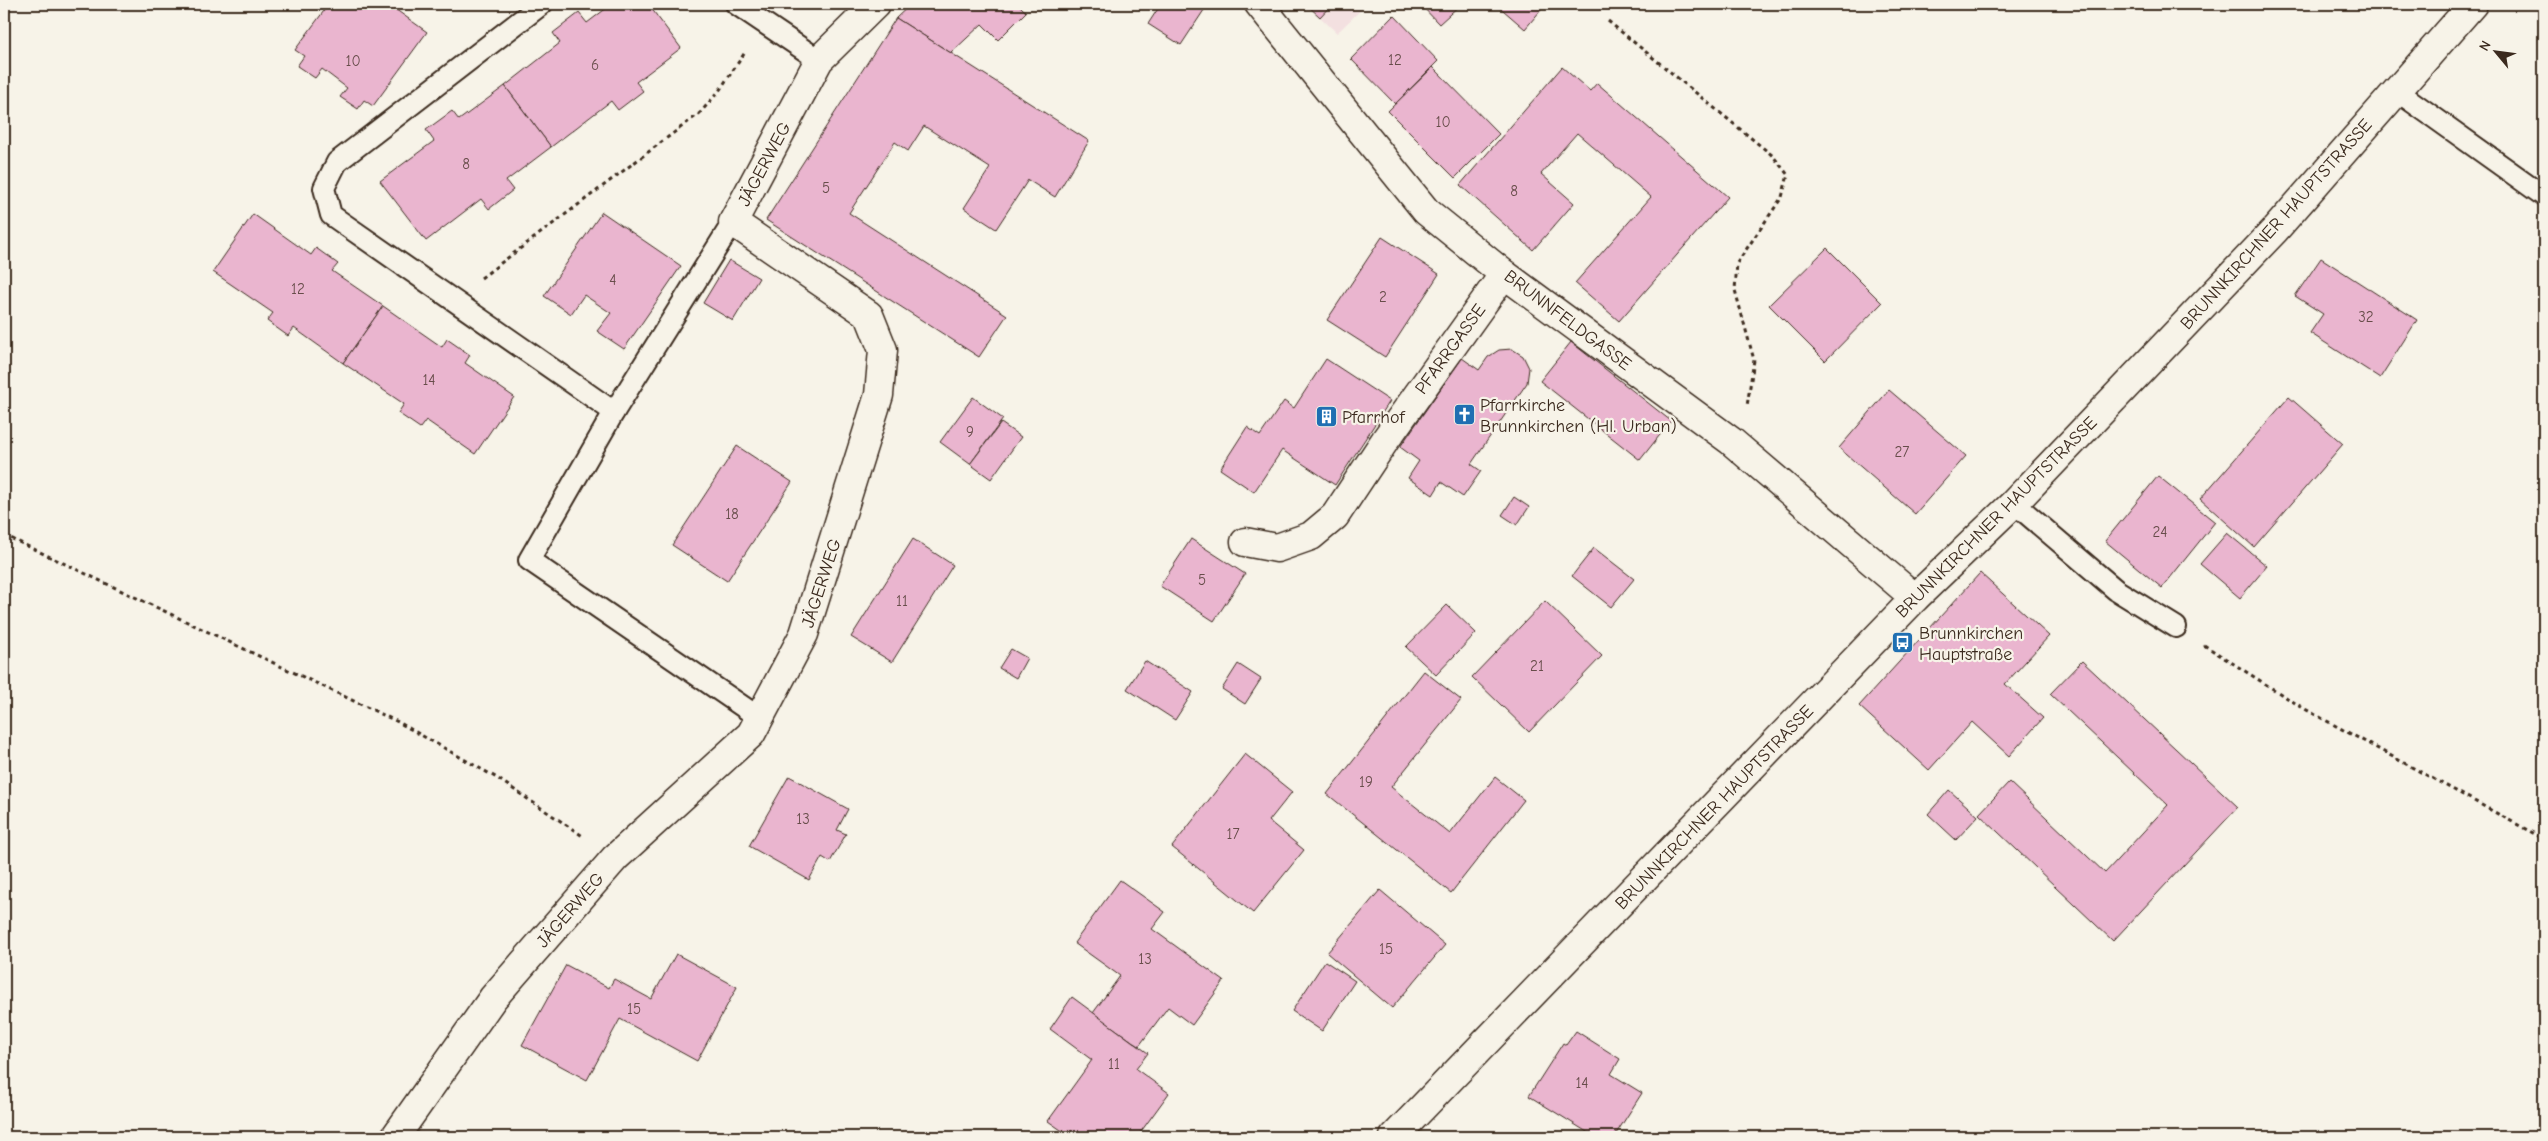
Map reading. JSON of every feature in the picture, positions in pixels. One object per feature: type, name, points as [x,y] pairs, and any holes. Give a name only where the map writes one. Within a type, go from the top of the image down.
[{"type":"street","name":"JÄGERWEG","points":[[395,1137],[493,998],[615,858],[751,734],[761,719],[804,634],[878,396],[883,350],[869,315],[733,222],[819,60],[876,4]]},
{"type":"street","name":"BRUNNFELDGASSE","points":[[1260,4],[1426,212],[1504,274],[1731,441],[1915,598]]},
{"type":"street","name":"BRUNNKIRCHNER HAUPTSTRASSE","points":[[1394,1137],[1915,598],[2014,503],[2276,230],[2473,4]]},
{"type":"street","name":"PFARRGASSE","points":[[1245,542],[1277,548],[1311,536],[1335,516],[1386,439],[1504,274]]},
{"type":"lane","points":[[542,4],[337,162],[324,188],[331,215],[614,412]]},
{"type":"lane","points":[[736,4],[819,60]]},
{"type":"lane","points":[[2397,91],[2544,196]]},
{"type":"lane","points":[[733,222],[614,412],[529,560],[761,719]]},
{"type":"lane","points":[[2014,503],[2116,590],[2176,628]]},
{"type":"path","points":[[1608,21],[1772,156],[1788,175],[1782,197],[1737,263],[1735,290],[1754,360],[1749,400],[1731,441]]},
{"type":"path","points":[[452,300],[700,113],[719,91],[765,23]]},
{"type":"path","points":[[4,535],[398,722],[497,778],[615,858]]},
{"type":"path","points":[[2176,628],[2303,708],[2544,839]]},
{"type":"shaded area","points":[[1306,4],[1367,4],[1337,33]]},
{"type":"building","points":[[329,4],[388,4],[427,32],[373,106],[364,100],[358,109],[340,97],[347,88],[322,69],[315,78],[297,66],[304,56],[295,50]]},
{"type":"building","points":[[612,4],[648,4],[681,48],[636,82],[643,91],[618,110],[611,101],[551,147],[505,86],[560,43],[553,33],[579,13],[587,23]]},
{"type":"building","points":[[911,4],[1018,4],[1026,12],[998,40],[982,24],[951,53],[896,18]]},
{"type":"building","points":[[1161,4],[1208,4],[1181,45],[1148,24]]},
{"type":"building","points":[[1306,4],[1332,4],[1320,17]]},
{"type":"building","points":[[1420,4],[1461,4],[1439,24]]},
{"type":"building","points":[[1496,4],[1546,4],[1525,29]]},
{"type":"building","points":[[1394,15],[1438,61],[1395,104],[1351,59]]},
{"type":"building","points":[[896,18],[1089,141],[1055,197],[1028,180],[996,229],[964,208],[990,168],[924,126],[908,151],[895,142],[849,213],[1007,315],[979,357],[766,220]]},
{"type":"building","points":[[1433,67],[1499,134],[1455,178],[1388,111]]},
{"type":"building","points":[[1562,67],[1590,91],[1597,83],[1728,197],[1619,321],[1575,283],[1651,197],[1577,133],[1541,174],[1574,203],[1533,250],[1460,185]]},
{"type":"building","points":[[505,86],[551,147],[506,181],[513,190],[489,209],[481,199],[426,241],[380,181],[434,141],[426,130],[452,111],[459,120]]},
{"type":"building","points":[[602,212],[681,266],[624,349],[597,331],[611,313],[584,295],[571,314],[544,296]]},
{"type":"building","points":[[253,214],[311,255],[316,248],[338,264],[332,271],[383,306],[343,363],[294,328],[288,336],[267,321],[273,313],[213,272]]},
{"type":"building","points":[[1382,237],[1439,274],[1385,357],[1327,320]]},
{"type":"building","points":[[1827,248],[1882,303],[1825,361],[1769,305]]},
{"type":"building","points":[[2321,258],[2417,320],[2380,378],[2310,333],[2323,314],[2295,296]]},
{"type":"building","points":[[729,260],[759,278],[733,321],[703,303]]},
{"type":"building","points":[[383,306],[442,347],[447,339],[470,355],[465,363],[514,397],[475,454],[426,420],[420,428],[398,413],[404,404],[343,363]]},
{"type":"building","points":[[1571,342],[1671,421],[1640,460],[1540,381]]},
{"type":"building","name":"Pfarrkirche Brunnkirchen (Hl. Urban)","points":[[1512,349],[1523,356],[1529,368],[1527,383],[1471,464],[1481,471],[1463,497],[1441,482],[1433,495],[1408,478],[1419,461],[1400,447],[1462,358],[1479,370],[1488,357],[1499,350]]},
{"type":"building","name":"Pfarrhof","points":[[1326,359],[1390,401],[1335,485],[1282,450],[1254,492],[1220,469],[1247,427],[1260,436],[1284,401],[1294,408]]},
{"type":"building","points":[[1889,390],[1966,456],[1915,514],[1839,448]]},
{"type":"building","points":[[973,397],[1003,419],[970,464],[940,442]]},
{"type":"building","points":[[2289,397],[2343,444],[2254,547],[2200,499]]},
{"type":"building","points":[[1001,423],[1021,437],[991,479],[970,464]]},
{"type":"building","points":[[737,446],[792,482],[727,581],[672,545]]},
{"type":"building","points":[[2158,476],[2215,522],[2162,588],[2105,541]]},
{"type":"building","points":[[1514,497],[1529,507],[1517,525],[1502,515]]},
{"type":"building","points":[[2227,533],[2267,566],[2240,598],[2200,564]]},
{"type":"building","points":[[913,539],[953,565],[892,662],[851,637]]},
{"type":"building","points":[[1191,539],[1245,574],[1214,621],[1160,586]]},
{"type":"building","points":[[1594,548],[1634,579],[1611,607],[1572,576]]},
{"type":"building","points":[[1980,573],[2049,636],[2005,684],[2043,718],[2009,756],[1972,722],[1929,770],[1859,706]]},
{"type":"building","points":[[1545,601],[1602,656],[1529,732],[1472,677]]},
{"type":"building","points":[[1447,605],[1476,633],[1436,675],[1406,647]]},
{"type":"building","points":[[1011,649],[1027,658],[1016,678],[999,668]]},
{"type":"building","points":[[1145,661],[1193,692],[1175,720],[1127,689]]},
{"type":"building","points":[[2082,661],[2238,807],[2113,941],[1979,814],[2009,782],[2105,873],[2168,805],[2050,694]]},
{"type":"building","points":[[1238,664],[1261,679],[1245,704],[1222,689]]},
{"type":"building","points":[[1424,671],[1461,700],[1391,787],[1450,834],[1495,777],[1524,800],[1451,893],[1327,794]]},
{"type":"building","points":[[1245,754],[1292,792],[1269,821],[1304,850],[1253,913],[1172,847]]},
{"type":"building","points":[[789,776],[848,809],[837,830],[846,834],[830,862],[822,857],[809,880],[749,846]]},
{"type":"building","points":[[1949,790],[1978,816],[1956,840],[1928,814]]},
{"type":"building","points":[[1120,880],[1165,912],[1152,929],[1224,981],[1192,1025],[1168,1007],[1139,1046],[1093,1013],[1120,976],[1074,943]]},
{"type":"building","points":[[1380,890],[1445,945],[1392,1008],[1327,953]]},
{"type":"building","points":[[676,954],[737,987],[697,1061],[620,1019],[587,1080],[522,1045],[566,965],[609,988],[614,979],[651,999]]},
{"type":"building","points":[[1325,961],[1355,981],[1322,1031],[1292,1011]]},
{"type":"building","points":[[1072,997],[1148,1053],[1136,1069],[1169,1093],[1137,1137],[1071,1137],[1048,1121],[1092,1060],[1050,1029]]},
{"type":"building","points":[[1576,1031],[1620,1059],[1611,1074],[1642,1093],[1614,1137],[1595,1137],[1529,1096],[1563,1043],[1566,1045]]},
{"type":"place","name":"Pfarrkirche Brunnkirchen (Hl. Urban)","points":[[1464,415]]},
{"type":"place","name":"Pfarrhof","points":[[1326,417]]},
{"type":"place","name":"Brunnkirchen Hauptstraße","points":[[1903,643]]}]
